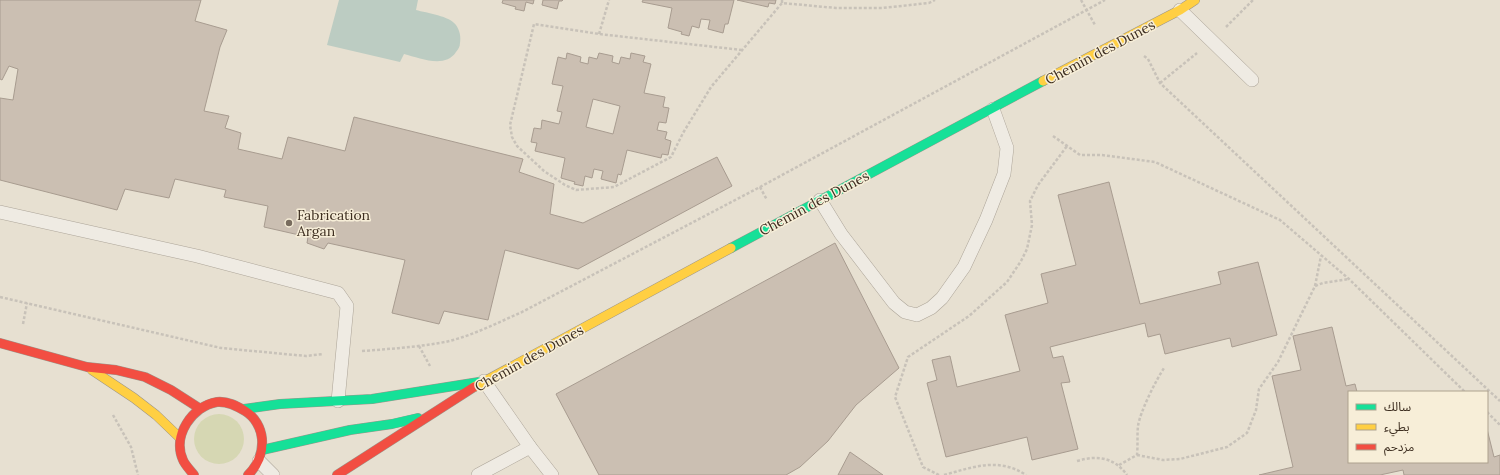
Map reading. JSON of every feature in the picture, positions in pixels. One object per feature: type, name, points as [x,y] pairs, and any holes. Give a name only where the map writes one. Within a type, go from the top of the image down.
[{"type":"street","name":"Chemin des Dunes","points":[[337,475],[484,381],[1107,47],[1180,10],[1195,0]]},
{"type":"street","points":[[0,343],[87,367],[116,370],[144,378],[171,390],[199,408]]},
{"type":"street","points":[[87,367],[151,411],[180,438]]},
{"type":"street","points":[[244,409],[280,404],[372,399],[484,381]]},
{"type":"street","points":[[176,469],[183,426],[190,416],[199,408],[222,402],[234,404],[244,409],[255,420],[261,434],[260,455],[252,471],[248,475]]},
{"type":"street","name":"Chemin des Dunes","points":[[260,455],[352,430],[408,421],[436,413]]},
{"type":"street","points":[[180,450],[184,461],[194,475]]},
{"type":"lane","points":[[1180,10],[1252,80]]},
{"type":"lane","points":[[820,200],[841,234],[894,303],[905,312],[917,315],[931,308],[942,298],[964,267],[986,220],[1004,174],[1006,148],[993,109]]},
{"type":"lane","points":[[0,212],[197,256],[338,293],[347,306],[338,401]]},
{"type":"lane","points":[[484,381],[530,447],[552,475]]},
{"type":"lane","points":[[478,475],[530,447]]},
{"type":"lane","points":[[260,455],[273,475]]},
{"type":"path","points":[[599,34],[608,0]]},
{"type":"path","points":[[742,50],[599,34],[534,24],[510,125],[512,137],[526,156],[564,185],[576,190],[614,187],[672,157],[683,133],[711,87],[742,50],[782,1],[836,8],[882,8],[929,3],[935,0]]},
{"type":"path","points":[[1081,0],[1107,47]]},
{"type":"path","points":[[0,297],[221,348],[306,356],[419,346],[446,341],[485,329],[522,312],[760,187],[1105,0]]},
{"type":"path","points":[[1142,55],[1148,59],[1160,83],[1500,401]]},
{"type":"path","points":[[1053,136],[1080,155],[1102,155],[1154,162],[1280,220],[1349,279],[1464,391]]},
{"type":"path","points":[[939,475],[923,467],[895,397],[908,357],[969,316],[1007,282],[1027,249],[1032,225],[1030,201],[1038,185],[1067,146]]},
{"type":"path","points":[[1118,464],[1137,455],[1163,460],[1180,459],[1227,447],[1247,433],[1256,410],[1258,389],[1278,362],[1315,286],[1321,256]]},
{"type":"path","points":[[1315,286],[1323,283],[1349,279]]},
{"type":"path","points":[[1137,455],[1138,426],[1140,417],[1146,402],[1164,368]]},
{"type":"path","points":[[108,410],[113,415],[130,447],[138,475]]},
{"type":"path","points":[[1488,413],[1500,424]]},
{"type":"path","points":[[1077,461],[1091,457],[1098,457],[1118,464],[1127,475]]},
{"type":"path","points":[[944,475],[992,464],[1017,469],[1026,475]]},
{"type":"green space","points":[[219,414],[233,418],[240,425],[244,439],[240,453],[233,460],[219,464],[205,460],[198,453],[194,439],[198,425],[205,418]]},
{"type":"shaded area","points":[[339,0],[418,0],[416,10],[444,17],[456,25],[460,36],[459,47],[451,57],[445,60],[425,60],[404,54],[400,62],[327,45]]},
{"type":"building","points":[[0,0],[201,0],[195,21],[227,30],[220,47],[204,111],[229,116],[225,128],[241,133],[238,149],[282,159],[288,137],[345,151],[354,117],[523,159],[519,172],[554,184],[550,214],[583,223],[717,157],[732,186],[578,269],[505,250],[488,320],[444,311],[439,324],[392,313],[405,260],[328,243],[324,249],[307,243],[308,237],[264,227],[268,206],[224,197],[226,190],[175,179],[169,198],[125,189],[117,210],[0,180],[0,98],[13,100],[18,69],[9,66],[2,80],[0,79]]},
{"type":"building","points":[[503,0],[534,0],[533,4],[526,2],[524,11],[502,3]]},
{"type":"building","points":[[543,0],[563,0],[559,1],[557,9],[542,5]]},
{"type":"building","points":[[643,0],[734,0],[728,24],[725,24],[723,33],[708,29],[710,20],[701,19],[699,28],[692,26],[689,36],[681,34],[682,32],[668,28],[672,8],[642,2]]},
{"type":"building","points":[[737,0],[776,0],[775,4],[769,3],[768,7]]},
{"type":"building","points":[[567,53],[581,57],[580,62],[588,64],[589,57],[597,59],[599,53],[613,56],[612,62],[619,64],[621,57],[630,59],[631,53],[645,56],[643,62],[651,64],[644,93],[665,97],[663,107],[669,108],[666,123],[659,122],[657,130],[667,132],[665,139],[671,141],[668,155],[662,154],[661,158],[627,150],[621,175],[618,174],[616,183],[601,179],[603,171],[594,169],[592,178],[585,176],[583,186],[561,178],[565,158],[535,151],[537,143],[531,142],[534,128],[541,129],[542,120],[559,124],[562,112],[557,111],[563,86],[552,84],[558,57],[566,59]],"holes":[[[593,99],[620,106],[613,134],[586,127]]]},
{"type":"building","points":[[1109,182],[1140,304],[1221,284],[1218,272],[1258,262],[1277,335],[1232,347],[1230,338],[1165,354],[1160,334],[1148,337],[1145,323],[1050,347],[1053,358],[1063,356],[1070,382],[1061,383],[1078,449],[1032,460],[1027,437],[946,457],[927,383],[937,380],[932,360],[950,356],[957,387],[1020,371],[1005,315],[1048,303],[1041,274],[1076,265],[1058,195]]},
{"type":"building","points":[[835,243],[899,368],[856,405],[828,441],[800,467],[786,475],[599,475],[556,394]]},
{"type":"building","points":[[1332,327],[1346,386],[1355,384],[1357,391],[1348,391],[1348,463],[1488,463],[1488,433],[1494,457],[1500,455],[1500,475],[1404,475],[1403,470],[1380,475],[1259,475],[1293,467],[1272,376],[1301,370],[1293,336]]},
{"type":"building","points":[[850,452],[883,475],[838,475]]},
{"type":"traffic: fast","points":[[731,248],[1043,81]]},
{"type":"traffic: fast","points":[[244,409],[280,404],[372,399],[479,382]]},
{"type":"traffic: fast","points":[[262,450],[350,430],[392,424],[418,418]]},
{"type":"traffic: slow","points":[[1043,81],[1180,10],[1195,0]]},
{"type":"traffic: slow","points":[[474,387],[731,248]]},
{"type":"traffic: slow","points":[[92,370],[134,398],[156,415],[180,438]]},
{"type":"traffic: jam","points":[[0,343],[87,367],[116,370],[145,377],[171,390],[199,408]]},
{"type":"traffic: jam","points":[[337,475],[474,387]]},
{"type":"traffic: jam","points":[[194,475],[184,462],[180,451],[182,432],[192,416],[200,409],[217,402],[225,402],[239,407],[249,413],[257,423],[262,439],[261,454],[255,467],[248,475]]},
{"type":"place","name":"Fabrication Argan","points":[[289,223]]}]
